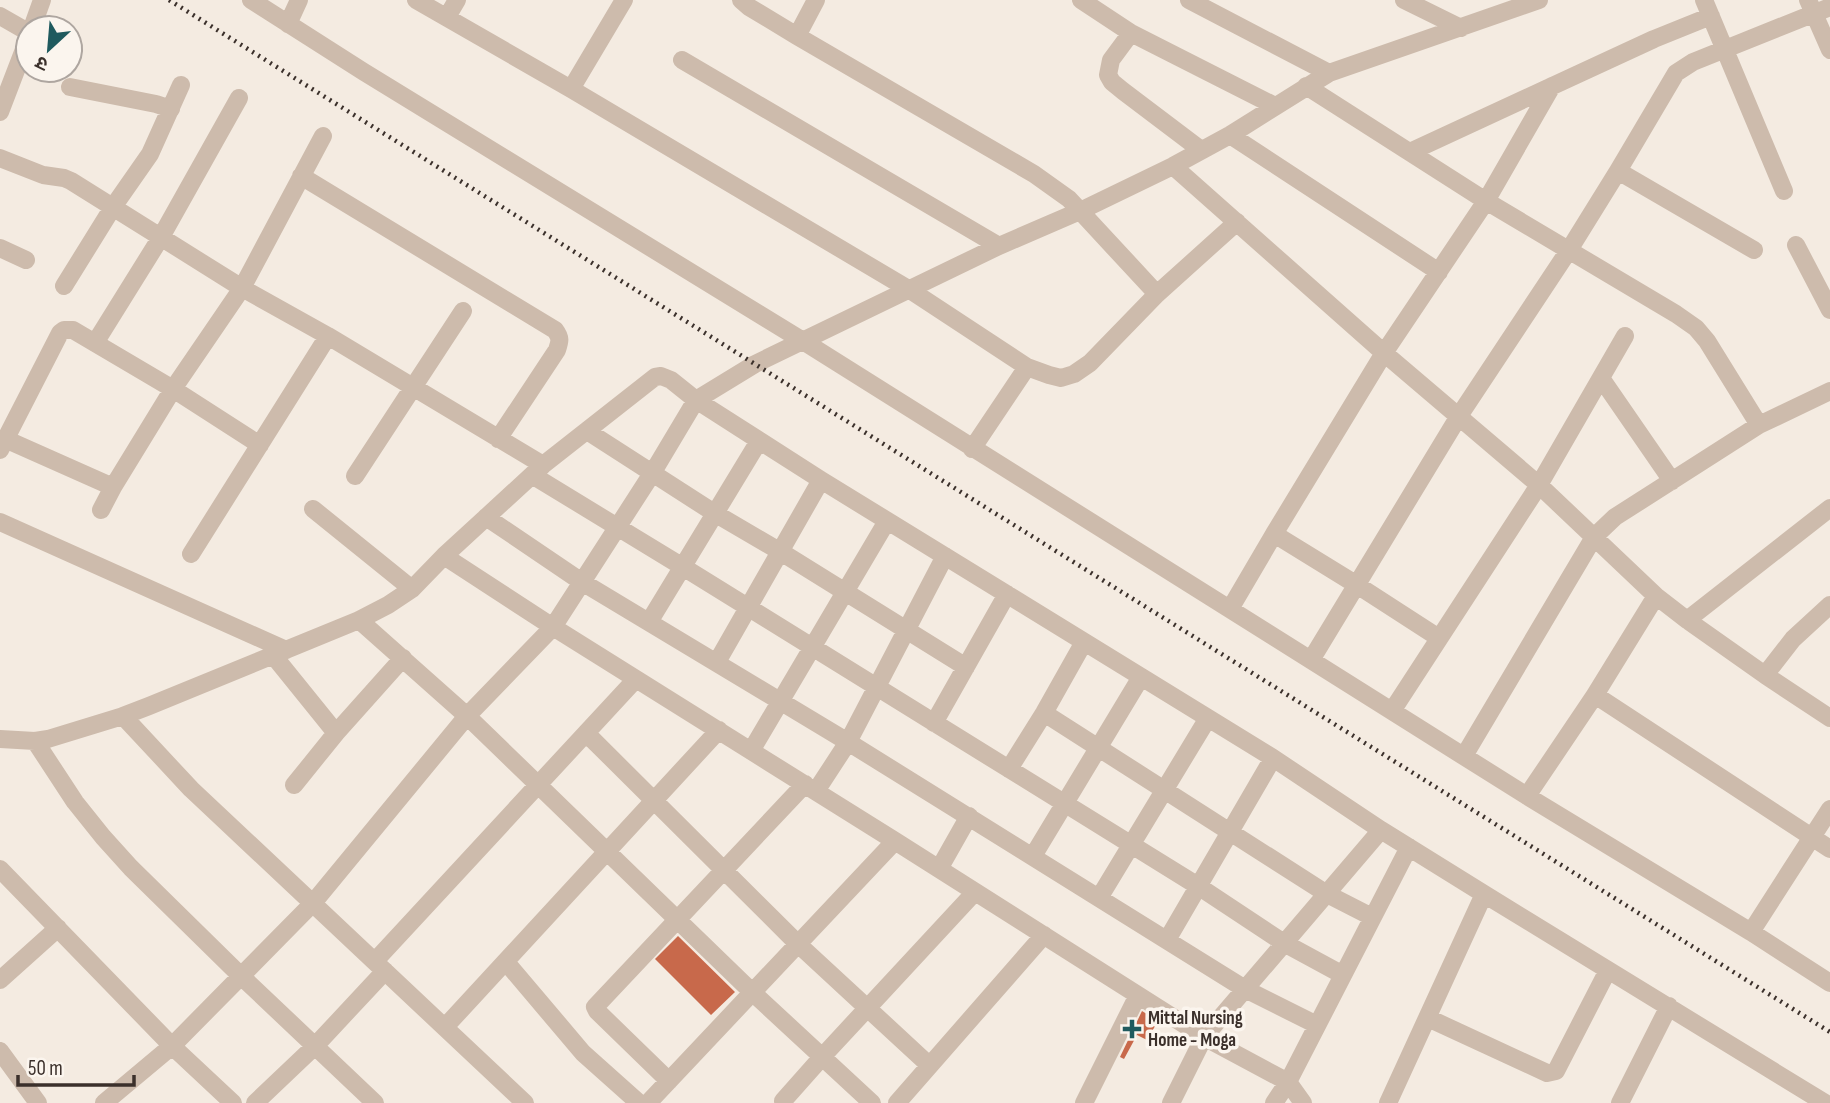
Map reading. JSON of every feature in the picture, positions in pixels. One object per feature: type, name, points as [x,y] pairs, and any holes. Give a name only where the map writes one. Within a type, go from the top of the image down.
[{"type":"street","points":[[251,0],[505,160],[803,341],[1830,983]]},
{"type":"street","points":[[288,24],[299,0]]},
{"type":"street","points":[[416,0],[910,290],[1027,367],[1061,378],[1074,374],[1090,363],[1157,294],[1237,222]]},
{"type":"street","points":[[447,17],[457,0]]},
{"type":"street","points":[[571,89],[624,0]]},
{"type":"street","points":[[741,0],[797,36],[1034,174],[1069,199],[1157,294]]},
{"type":"street","points":[[797,36],[816,0]]},
{"type":"street","points":[[1081,0],[1105,7],[1131,33],[1275,106]]},
{"type":"street","points":[[1189,0],[1329,73]]},
{"type":"street","points":[[1404,0],[1461,27]]},
{"type":"street","points":[[104,1103],[123,1097],[313,903],[467,716],[553,627],[696,400],[755,365],[803,341],[1173,166],[1230,135],[1329,73],[1539,0]]},
{"type":"street","points":[[1311,660],[1460,416],[1569,250],[1676,74],[1693,62],[1817,7],[1830,50]]},
{"type":"street","points":[[1410,152],[1654,39],[1707,8],[1784,191]]},
{"type":"street","points":[[1131,33],[1111,60],[1108,75],[1112,82],[1201,150]]},
{"type":"street","points":[[682,60],[999,246]]},
{"type":"street","points":[[0,112],[14,76]]},
{"type":"street","points":[[64,286],[150,154],[181,85]]},
{"type":"street","points":[[1306,86],[1486,201],[1696,328],[1707,341],[1759,425]]},
{"type":"street","points":[[1230,609],[1384,353],[1486,201],[1552,86]]},
{"type":"street","points":[[70,87],[171,109]]},
{"type":"street","points":[[94,343],[161,237],[239,98]]},
{"type":"street","points":[[1230,135],[1440,272]]},
{"type":"street","points":[[101,510],[173,389],[242,288],[323,136]]},
{"type":"street","points":[[0,158],[43,175],[71,181],[242,288],[328,336],[498,439],[617,527],[1198,886],[1284,943],[1343,975]]},
{"type":"street","points":[[1173,166],[1384,353],[1539,485],[1656,596],[1765,675],[1830,718]]},
{"type":"street","points":[[1618,171],[1754,250]]},
{"type":"street","points":[[301,176],[555,330],[560,337],[556,350],[498,439]]},
{"type":"street","points":[[1796,245],[1830,310]]},
{"type":"street","points":[[0,248],[26,261]]},
{"type":"street","points":[[355,476],[463,312]]},
{"type":"street","points":[[113,487],[2,444],[64,330],[73,330],[173,389],[260,445]]},
{"type":"street","points":[[191,554],[328,336]]},
{"type":"street","points":[[1392,711],[1539,485],[1625,336]]},
{"type":"street","points":[[972,449],[1027,367]]},
{"type":"street","points":[[0,739],[35,741],[123,716],[359,620],[388,605],[412,589],[444,555],[537,470],[655,377],[661,376],[821,480],[1273,758],[1381,830],[1825,1103]]},
{"type":"street","points":[[1601,378],[1672,481]]},
{"type":"street","points":[[1464,756],[1594,537],[1615,517],[1759,425],[1830,391]]},
{"type":"street","points":[[587,431],[716,514],[966,667]]},
{"type":"street","points":[[649,622],[759,441]]},
{"type":"street","points":[[717,662],[821,480]]},
{"type":"street","points":[[1687,620],[1830,508]]},
{"type":"street","points":[[313,509],[412,589]]},
{"type":"street","points":[[486,517],[582,582],[848,741],[1245,989],[1317,1026]]},
{"type":"street","points":[[751,751],[887,521]]},
{"type":"street","points":[[0,522],[279,653],[336,733]]},
{"type":"street","points":[[1274,534],[1439,638]]},
{"type":"street","points":[[444,555],[553,627],[1204,1037],[1287,1082],[1303,1103]]},
{"type":"street","points":[[668,1081],[595,1007],[725,870],[810,788],[848,741],[944,556]]},
{"type":"street","points":[[934,723],[1007,594]]},
{"type":"street","points":[[1527,796],[1595,695],[1656,596]]},
{"type":"street","points":[[1765,675],[1793,639],[1830,605]]},
{"type":"street","points":[[359,620],[467,716],[752,992],[872,1103]]},
{"type":"street","points":[[1009,769],[1084,642]]},
{"type":"street","points":[[294,785],[403,658]]},
{"type":"street","points":[[1033,856],[1141,677]]},
{"type":"street","points":[[255,1103],[315,1046],[380,966],[636,679]]},
{"type":"street","points":[[1595,695],[1830,849]]},
{"type":"street","points":[[1044,713],[1327,894],[1372,917]]},
{"type":"street","points":[[123,716],[191,789],[525,1103]]},
{"type":"street","points":[[1099,898],[1208,718]]},
{"type":"street","points":[[446,1027],[719,730]]},
{"type":"street","points":[[586,733],[798,944],[929,1065]]},
{"type":"street","points":[[35,741],[75,802],[131,868],[375,1103]]},
{"type":"street","points":[[1167,940],[1273,758]]},
{"type":"street","points":[[1751,932],[1830,809]]},
{"type":"street","points":[[939,869],[969,817]]},
{"type":"street","points":[[1171,1103],[1204,1037],[1381,830]]},
{"type":"street","points":[[648,1103],[895,841]]},
{"type":"street","points":[[1275,1103],[1409,847]]},
{"type":"street","points":[[0,869],[172,1046],[233,1103]]},
{"type":"street","points":[[783,1101],[975,891]]},
{"type":"street","points":[[1394,1101],[1484,894]]},
{"type":"street","points":[[0,979],[58,928]]},
{"type":"street","points":[[897,1103],[1044,935]]},
{"type":"street","points":[[506,962],[583,1053],[639,1103]]},
{"type":"street","points":[[1428,1018],[1547,1073],[1556,1072],[1608,970]]},
{"type":"street","points":[[1084,1103],[1138,995]]},
{"type":"street","points":[[1620,1103],[1669,1006]]},
{"type":"street","points":[[0,1051],[38,1103]]},
{"type":"building","points":[[678,936],[735,992],[711,1015],[655,959]]},
{"type":"building","points":[[1142,1011],[1158,1021],[1147,1040],[1137,1035],[1124,1059],[1120,1057]]},
{"type":"railway","points":[[169,0],[1830,1032]]},
{"type":"place","name":"Mittal Nursing Home - Moga","points":[[1132,1029]]}]
